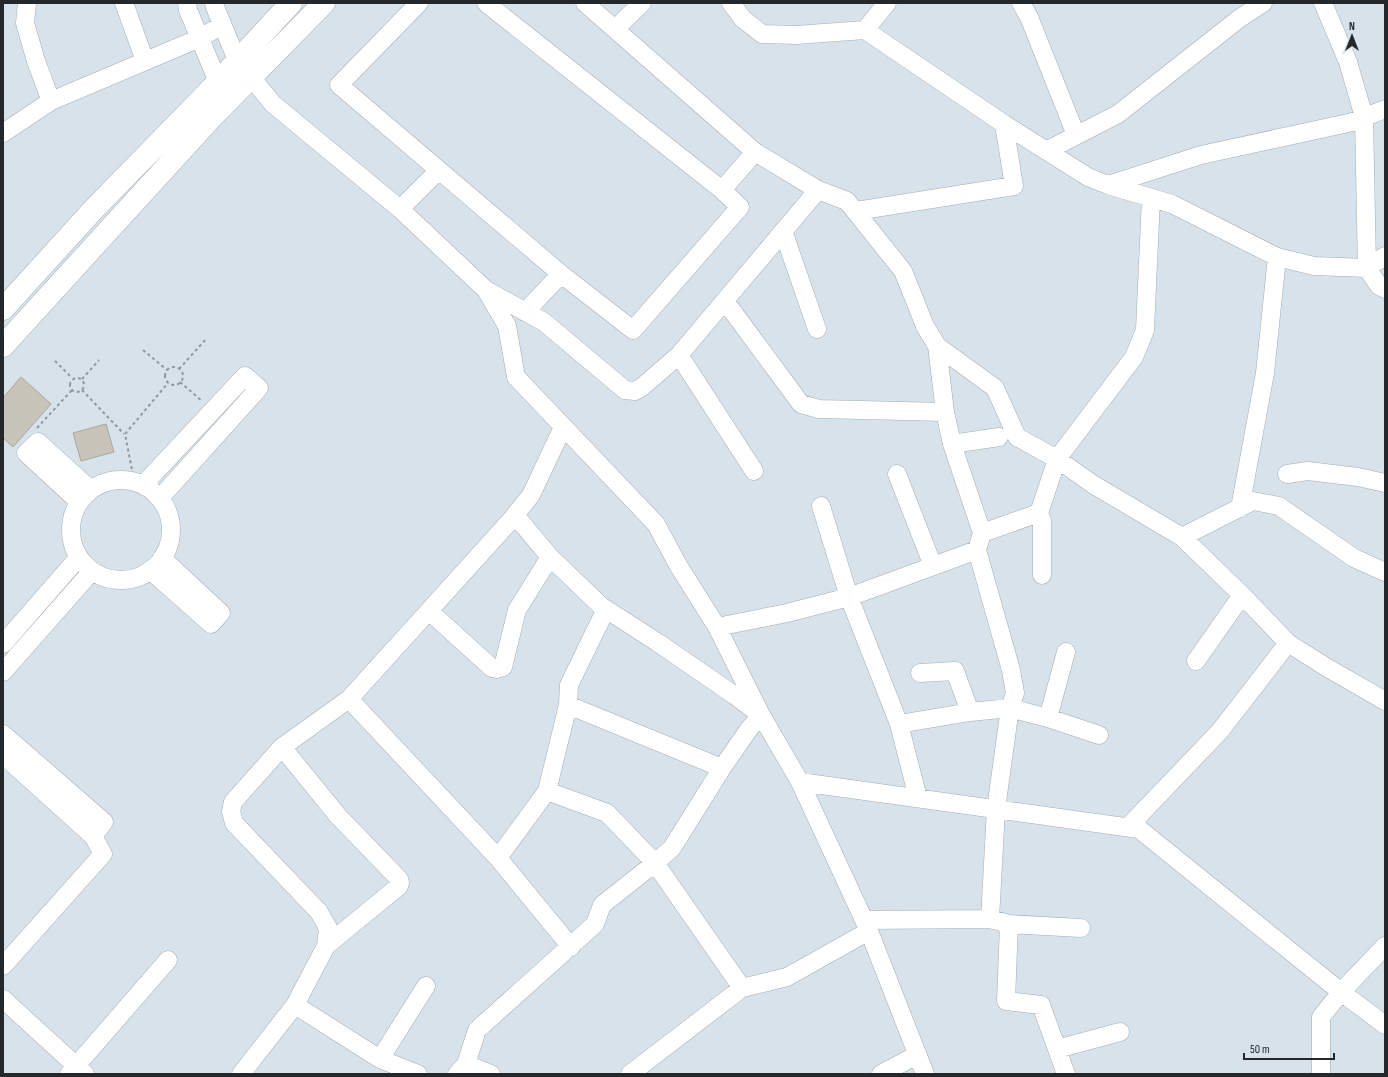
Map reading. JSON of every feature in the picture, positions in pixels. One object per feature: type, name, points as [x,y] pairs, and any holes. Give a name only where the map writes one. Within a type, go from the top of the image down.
[{"type":"main road","points":[[3,346],[235,78],[291,3]]},
{"type":"main road","points":[[3,309],[93,210],[235,78],[324,3]]},
{"type":"street","points":[[27,3],[25,23],[36,61],[51,101]]},
{"type":"street","points":[[124,3],[145,61]]},
{"type":"street","points":[[187,3],[188,10],[200,38],[235,78],[273,104],[400,209],[486,290],[544,322],[625,390],[635,391],[642,387],[679,355],[818,190]]},
{"type":"street","points":[[214,3],[222,25],[235,78]]},
{"type":"street","points":[[419,3],[339,85],[561,274],[633,330],[740,207],[722,190],[486,3]]},
{"type":"street","points":[[585,3],[756,152],[818,190],[847,201],[903,271],[925,326],[938,346],[995,388],[1017,437],[1057,459],[1094,485],[1182,537],[1242,595],[1288,643],[1385,701]]},
{"type":"street","points":[[615,28],[642,3]]},
{"type":"street","points":[[731,3],[743,19],[762,34],[796,35],[865,30],[1004,124],[1088,177],[1108,185],[1172,204],[1276,257],[1314,266],[1367,268],[1385,256]]},
{"type":"street","points":[[865,30],[887,3]]},
{"type":"street","points":[[1021,3],[1029,17],[1076,135]]},
{"type":"street","points":[[1046,151],[1118,114],[1240,18],[1263,3]]},
{"type":"street","points":[[1324,3],[1348,62],[1364,117],[1367,268],[1379,286],[1385,289]]},
{"type":"street","points":[[3,133],[51,101],[200,38],[222,25]]},
{"type":"street","points":[[1108,185],[1202,155],[1353,122],[1385,108]]},
{"type":"street","points":[[856,211],[1014,186],[1004,124]]},
{"type":"street","points":[[722,190],[756,152]]},
{"type":"street","points":[[400,209],[439,170]]},
{"type":"street","points":[[1042,576],[1042,521],[1039,513],[1057,459],[1134,356],[1145,330],[1151,198]]},
{"type":"street","points":[[783,231],[817,329]]},
{"type":"street","points":[[1240,508],[1265,373],[1276,257]]},
{"type":"street","points":[[525,312],[561,274]]},
{"type":"street","points":[[486,290],[507,326],[516,377],[656,524],[678,565],[717,627],[762,715],[800,782],[867,926],[925,1074]]},
{"type":"street","points":[[725,301],[801,404],[819,409],[945,412]]},
{"type":"street","points":[[938,346],[945,412],[952,444],[980,542],[1011,670],[1015,693],[1010,708],[996,809],[990,919]]},
{"type":"street","points":[[679,355],[754,472]]},
{"type":"street","points":[[139,484],[213,411],[245,376],[259,388],[160,498]]},
{"type":"street","points":[[240,1074],[295,1005],[326,946],[328,928],[319,912],[234,823],[231,811],[233,802],[282,747],[349,699],[515,515],[531,495],[563,427]]},
{"type":"street","points":[[952,444],[999,437]]},
{"type":"street","points":[[38,442],[26,453],[85,496]]},
{"type":"street","points":[[1287,474],[1308,472],[1358,477],[1385,483]]},
{"type":"street","points":[[898,474],[933,566]]},
{"type":"street","points":[[122,480],[139,484],[149,489],[160,498],[167,511],[171,525],[170,539],[166,552],[156,564],[133,579],[119,580],[105,578],[92,571],[81,562],[74,549],[70,535],[71,521],[75,507],[85,496],[108,481],[122,480]]},
{"type":"street","points":[[1182,537],[1253,501],[1279,506],[1354,558],[1385,572]]},
{"type":"street","points":[[821,506],[849,597],[898,724],[918,798]]},
{"type":"street","points":[[717,627],[787,613],[849,597],[933,566],[1039,513]]},
{"type":"street","points":[[515,515],[550,557],[601,606],[664,646],[762,715]]},
{"type":"street","points":[[3,644],[79,557]]},
{"type":"street","points":[[429,611],[492,668],[497,669],[503,667],[517,610],[550,557]]},
{"type":"street","points":[[3,672],[92,571]]},
{"type":"street","points":[[1196,661],[1242,595]]},
{"type":"street","points":[[498,858],[547,791],[568,705],[569,685],[606,609]]},
{"type":"street","points":[[1128,827],[1220,731],[1288,643]]},
{"type":"street","points":[[1048,718],[1066,652]]},
{"type":"street","points":[[920,673],[955,671],[970,712]]},
{"type":"street","points":[[349,699],[498,858],[571,947]]},
{"type":"street","points":[[568,705],[722,768]]},
{"type":"street","points":[[898,724],[970,712],[1010,708],[1048,718],[1099,735]]},
{"type":"street","points":[[491,1074],[461,1069],[477,1030],[595,924],[602,905],[672,848],[722,768],[762,715]]},
{"type":"street","points":[[3,734],[104,822],[93,836]]},
{"type":"street","points":[[282,747],[338,816],[399,879],[400,883],[399,886],[326,946]]},
{"type":"street","points":[[3,755],[93,836],[103,854],[3,966]]},
{"type":"street","points":[[800,782],[1140,829],[1341,992],[1385,1025]]},
{"type":"street","points":[[547,791],[607,813],[655,863],[742,988]]},
{"type":"street","points":[[630,1074],[742,988],[787,977],[867,926],[990,919],[1009,924],[1081,928]]},
{"type":"street","points":[[1009,924],[1006,1001],[1041,1005],[1066,1074]]},
{"type":"street","points":[[1321,1074],[1321,1017],[1341,992],[1385,946]]},
{"type":"street","points":[[3,999],[77,1071],[168,960]]},
{"type":"street","points":[[380,1058],[426,986]]},
{"type":"street","points":[[295,1005],[380,1058],[418,1074]]},
{"type":"street","points":[[1057,1049],[1120,1032]]},
{"type":"street","points":[[882,1074],[917,1055]]},
{"type":"path","points":[[179,369],[207,338]]},
{"type":"path","points":[[142,350],[167,370]]},
{"type":"path","points":[[82,379],[99,360]]},
{"type":"path","points":[[55,361],[72,378],[75,377],[82,379]]},
{"type":"path","points":[[168,383],[165,376],[167,370],[172,367],[179,369]]},
{"type":"path","points":[[168,383],[175,385],[180,382],[182,376],[179,369]]},
{"type":"path","points":[[72,378],[69,384],[72,390],[78,392],[82,390]]},
{"type":"path","points":[[82,379],[84,385],[82,390]]},
{"type":"path","points":[[180,382],[213,411]]},
{"type":"path","points":[[125,434],[168,383]]},
{"type":"path","points":[[38,442],[30,435],[72,390]]},
{"type":"path","points":[[82,390],[125,434],[139,484]]},
{"type":"building","points":[[21,377],[51,404],[13,447],[3,438],[3,398]]},
{"type":"building","points":[[106,424],[114,452],[81,461],[73,433]]}]
